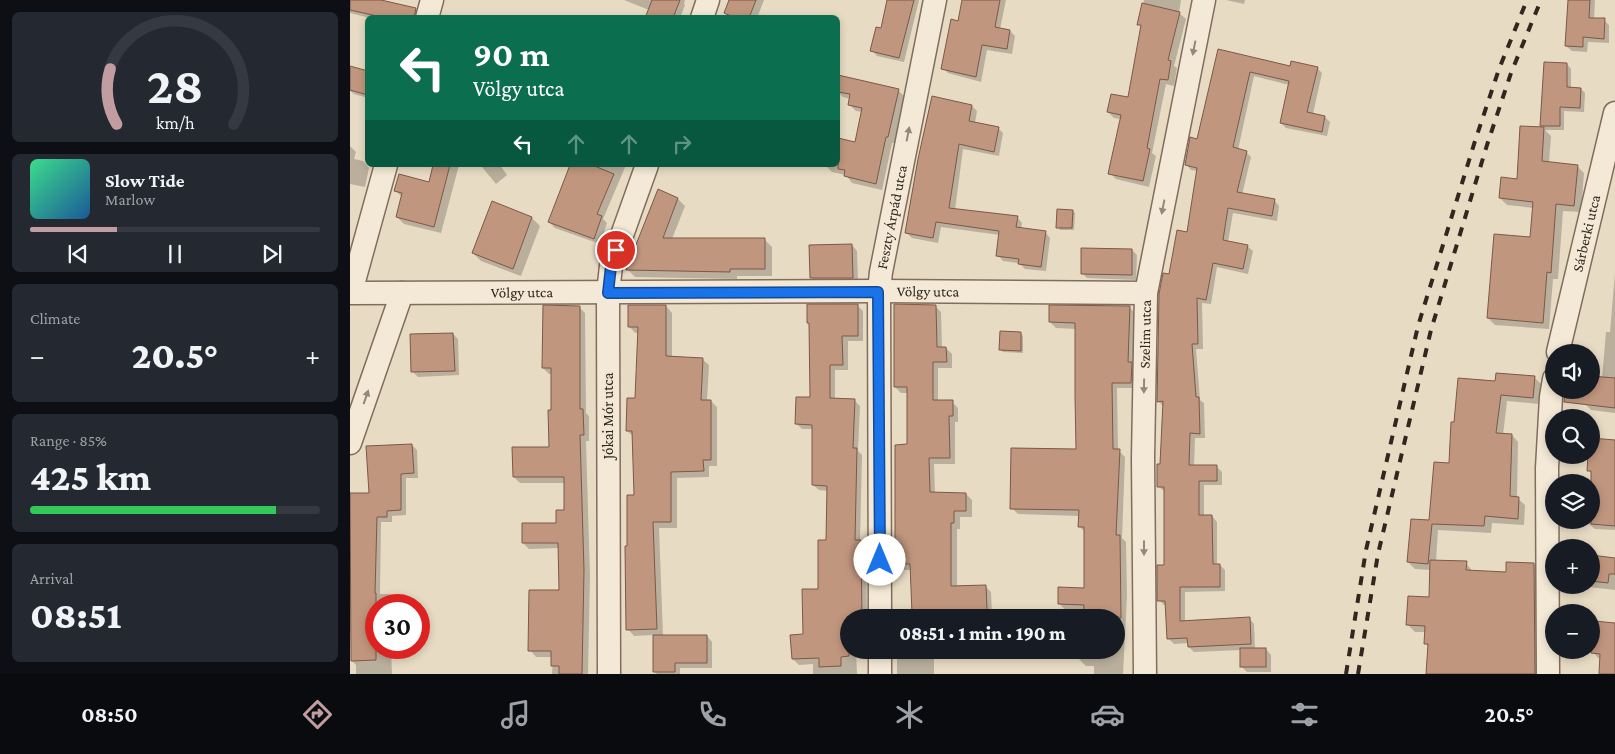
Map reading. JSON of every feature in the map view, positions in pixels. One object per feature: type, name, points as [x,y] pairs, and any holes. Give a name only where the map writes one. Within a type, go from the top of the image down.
[{"type":"street","points":[[428,15],[432,0]]},
{"type":"street","points":[[703,15],[708,0]]},
{"type":"street","name":"Feszty Árpád utca","points":[[880,609],[878,292],[935,0]]},
{"type":"street","name":"Szelim utca","points":[[1145,674],[1143,448],[1146,293],[1204,0]]},
{"type":"street","name":"Sárberki utca","points":[[1560,344],[1615,113]]},
{"type":"street","points":[[351,292],[385,167]]},
{"type":"street","name":"Jókai Mór utca","points":[[609,674],[608,293],[611,266],[646,167]]},
{"type":"street","name":"Völgy utca","points":[[351,292],[402,294],[1146,293]]},
{"type":"street","points":[[350,444],[402,294]]},
{"type":"street","points":[[1548,674],[1547,468],[1551,399]]},
{"type":"street","points":[[880,659],[880,674]]},
{"type":"building","points":[[350,0],[381,0],[416,8],[415,15],[372,15],[350,10]]},
{"type":"building","points":[[652,0],[680,0],[674,15],[646,15]]},
{"type":"building","points":[[729,0],[756,0],[750,15],[729,15],[724,13]]},
{"type":"building","points":[[887,0],[914,0],[899,58],[870,51],[876,27],[881,28]]},
{"type":"building","points":[[962,0],[1000,0],[995,27],[1010,30],[1007,49],[982,45],[976,77],[941,69],[951,19],[958,21]]},
{"type":"building","points":[[1568,0],[1590,0],[1589,18],[1605,18],[1604,39],[1583,37],[1583,47],[1565,46]]},
{"type":"building","points":[[1142,3],[1180,12],[1168,60],[1171,61],[1168,80],[1160,79],[1147,148],[1150,149],[1143,181],[1108,174],[1121,115],[1107,112],[1111,94],[1128,97],[1141,25],[1137,25]]},
{"type":"building","points":[[1218,49],[1290,66],[1291,61],[1318,67],[1307,112],[1325,116],[1322,132],[1280,123],[1289,81],[1250,72],[1233,147],[1247,151],[1237,192],[1275,199],[1272,216],[1228,208],[1223,240],[1248,245],[1243,269],[1213,263],[1206,300],[1197,298],[1198,344],[1192,344],[1196,397],[1199,397],[1200,434],[1190,433],[1189,465],[1217,465],[1217,481],[1199,481],[1199,515],[1212,515],[1213,564],[1220,564],[1220,587],[1180,587],[1180,621],[1250,617],[1251,644],[1188,647],[1187,638],[1167,639],[1165,601],[1157,601],[1157,565],[1164,565],[1164,487],[1157,487],[1157,464],[1160,464],[1163,401],[1157,402],[1159,294],[1163,273],[1169,274],[1177,230],[1187,232],[1197,168],[1185,165],[1190,137],[1197,139]]},
{"type":"building","points":[[1544,62],[1567,63],[1567,87],[1581,88],[1580,108],[1560,107],[1560,126],[1540,126]]},
{"type":"building","points":[[350,66],[365,70],[365,94],[350,90]]},
{"type":"building","points":[[840,75],[899,89],[876,184],[844,176],[845,170],[838,169],[840,167],[840,138],[855,142],[862,108],[848,105],[850,94],[840,92]]},
{"type":"building","points":[[932,96],[972,105],[969,121],[999,127],[994,152],[959,144],[949,208],[1018,216],[1016,227],[1046,231],[1041,267],[1018,264],[1019,259],[996,256],[999,231],[936,222],[933,238],[905,233],[918,159]]},
{"type":"building","points":[[1520,126],[1544,127],[1542,161],[1578,165],[1574,206],[1556,204],[1551,273],[1547,272],[1543,323],[1487,318],[1494,234],[1530,237],[1533,202],[1499,198],[1501,177],[1517,179]]},
{"type":"building","points":[[433,167],[449,167],[434,227],[396,217],[402,193],[394,191],[399,174],[429,182]]},
{"type":"building","points":[[569,167],[597,167],[614,174],[597,214],[602,216],[594,239],[548,222]]},
{"type":"building","points":[[658,189],[678,198],[663,238],[765,238],[765,269],[730,269],[730,272],[626,270]]},
{"type":"building","points":[[492,201],[532,217],[513,269],[472,253]]},
{"type":"building","points":[[1057,209],[1073,210],[1072,228],[1056,228]]},
{"type":"building","points":[[852,244],[853,278],[810,278],[809,245]]},
{"type":"building","points":[[1081,248],[1132,249],[1132,275],[1081,274]]},
{"type":"building","points":[[807,304],[858,304],[858,336],[842,336],[843,365],[830,365],[830,398],[855,399],[853,448],[857,448],[855,540],[861,540],[862,609],[840,609],[841,666],[819,667],[819,658],[792,659],[790,635],[803,634],[802,589],[818,589],[818,540],[826,540],[827,486],[812,485],[812,425],[795,424],[796,397],[810,397],[809,323],[807,323]]},
{"type":"building","points":[[894,304],[936,305],[937,347],[946,347],[947,362],[933,362],[933,400],[953,400],[953,416],[949,416],[950,458],[929,458],[930,492],[966,493],[966,511],[954,511],[954,523],[951,523],[951,586],[986,585],[987,609],[912,609],[910,564],[895,564],[895,445],[907,444],[907,387],[894,387]]},
{"type":"building","points":[[543,305],[580,306],[580,409],[583,409],[584,435],[580,435],[584,570],[582,674],[559,674],[559,666],[551,666],[551,651],[528,651],[529,590],[559,590],[558,543],[522,543],[522,523],[556,523],[556,510],[564,510],[564,477],[513,477],[512,447],[549,447],[548,410],[551,410],[551,368],[542,368]]},
{"type":"building","points":[[628,305],[666,305],[666,356],[703,358],[701,400],[711,400],[711,460],[703,460],[704,471],[671,472],[671,522],[653,522],[657,629],[626,630],[625,546],[627,546],[627,495],[634,495],[632,431],[626,431],[627,398],[635,398],[638,327],[628,327]]},
{"type":"building","points":[[1049,305],[1130,306],[1128,362],[1132,362],[1131,383],[1112,383],[1113,449],[1120,449],[1116,535],[1120,535],[1121,609],[1084,609],[1084,605],[1058,604],[1058,587],[1084,588],[1084,527],[1078,527],[1079,510],[1010,509],[1011,448],[1076,449],[1075,323],[1049,322]]},
{"type":"building","points":[[1000,331],[1021,332],[1021,351],[999,350]]},
{"type":"building","points":[[453,333],[455,371],[411,372],[410,334]]},
{"type":"building","points":[[1496,373],[1535,376],[1533,398],[1501,395],[1496,433],[1512,434],[1510,496],[1519,497],[1518,519],[1485,516],[1484,526],[1432,524],[1428,564],[1407,562],[1411,519],[1429,520],[1434,462],[1449,463],[1451,422],[1454,422],[1458,378],[1495,381]]},
{"type":"building","points":[[1600,377],[1615,378],[1615,408],[1564,402],[1564,399],[1600,399]]},
{"type":"building","points":[[1600,439],[1615,440],[1615,526],[1600,525],[1600,474],[1591,474],[1591,471],[1587,471],[1587,464],[1600,464]]},
{"type":"building","points":[[412,444],[414,473],[401,474],[401,510],[387,511],[387,517],[377,517],[376,594],[365,594],[365,659],[376,660],[351,661],[350,493],[369,493],[366,446]]},
{"type":"building","points":[[1600,556],[1615,558],[1615,574],[1609,574],[1608,583],[1600,582]]},
{"type":"building","points":[[1430,560],[1467,561],[1466,570],[1506,572],[1506,562],[1534,563],[1535,674],[1426,674],[1428,644],[1424,644],[1425,626],[1406,625],[1408,596],[1429,597]]},
{"type":"building","points":[[1600,622],[1615,623],[1615,674],[1599,674]]},
{"type":"building","points":[[653,635],[707,635],[707,663],[675,663],[675,672],[653,672]]},
{"type":"building","points":[[1240,648],[1266,648],[1266,667],[1240,667]]},
{"type":"railway","points":[[1346,674],[1366,550],[1418,326],[1499,69],[1527,0]]},
{"type":"railway","points":[[1358,674],[1378,554],[1431,330],[1487,145],[1511,73],[1541,0]]},
{"type":"route","points":[[616,250],[611,266],[608,293],[878,292],[880,560]]}]
